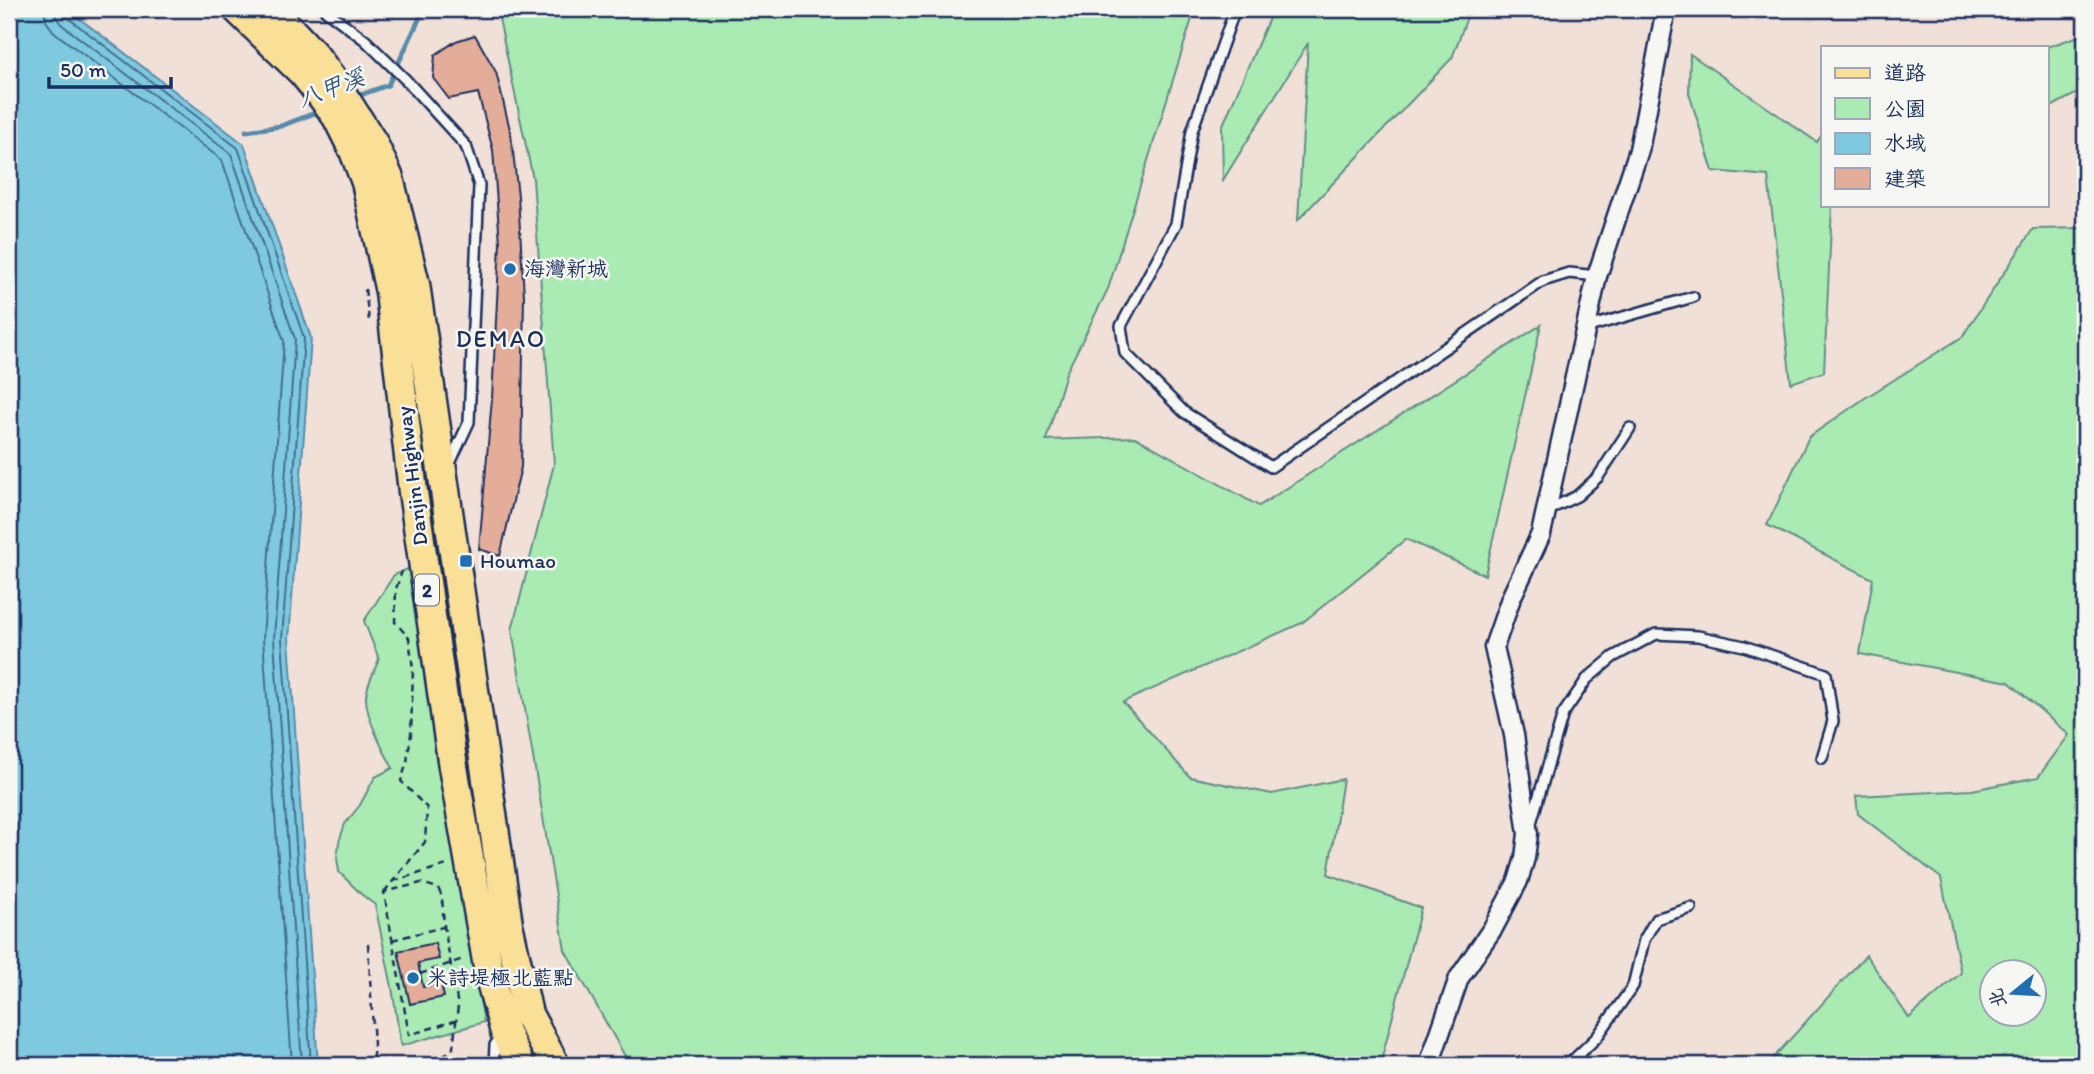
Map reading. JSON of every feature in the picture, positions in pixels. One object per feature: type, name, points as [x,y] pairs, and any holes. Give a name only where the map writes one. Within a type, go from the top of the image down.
[{"type":"main road","name":"Danjin Highway","points":[[237,9],[303,73],[337,101]]},
{"type":"main road","name":"Danjin Highway","points":[[271,9],[315,56],[337,101],[366,182],[428,485],[508,924],[528,1014],[555,1065]]},
{"type":"main road","name":"Danjin Highway","points":[[428,485],[453,767],[490,978],[505,1032],[520,1065]]},
{"type":"street","points":[[1429,1065],[1459,978],[1493,928],[1518,881],[1525,858],[1528,834],[1514,735],[1493,647],[1511,598],[1541,534],[1597,276],[1639,150],[1666,9]]},
{"type":"lane","points":[[324,9],[365,40],[390,64],[466,146],[479,185],[469,422],[428,485]]},
{"type":"lane","points":[[1235,9],[1192,131],[1176,223],[1121,326],[1125,353],[1184,412],[1271,467],[1543,281],[1569,273],[1597,276]]},
{"type":"lane","points":[[1586,328],[1693,297]]},
{"type":"lane","points":[[1546,511],[1577,496],[1598,478],[1630,428]]},
{"type":"lane","points":[[1528,834],[1563,714],[1587,679],[1596,671],[1613,657],[1656,634],[1698,636],[1744,646],[1826,674],[1833,722],[1822,758]]},
{"type":"lane","points":[[1568,1065],[1597,1037],[1633,986],[1644,940],[1656,919],[1690,908]]},
{"type":"lane","points":[[494,1065],[495,1045],[505,1032]]},
{"type":"path","points":[[403,568],[396,589],[394,622],[409,638],[413,669],[411,734],[401,781],[427,808],[425,842],[384,892],[409,1035],[457,1020]]},
{"type":"path","points":[[393,881],[451,864]]},
{"type":"path","points":[[384,892],[421,883],[438,888],[442,897],[444,926],[458,1006],[453,1048],[434,1065]]},
{"type":"path","points":[[393,940],[444,926]]},
{"type":"path","points":[[368,944],[374,1045],[372,1065]]},
{"type":"path","points":[[420,974],[468,958]]},
{"type":"green space","points":[[497,9],[1195,9],[1108,289],[1066,373],[1046,440],[1135,437],[1259,506],[1541,325],[1485,575],[1406,539],[1302,623],[1123,702],[1190,777],[1272,794],[1343,779],[1328,874],[1421,908],[1380,1065],[630,1065],[565,950],[512,630],[554,464],[533,179]]},
{"type":"green space","points":[[1273,9],[1470,9],[1452,58],[1298,220],[1308,43],[1223,180],[1222,127]]},
{"type":"green space","points":[[2085,34],[2085,89],[2048,108],[2048,47]]},
{"type":"green space","points":[[1690,54],[1817,142],[1821,136],[1821,206],[1832,206],[1824,372],[1791,383],[1768,176],[1713,171],[1689,93]]},
{"type":"green space","points":[[2085,228],[2085,1065],[1767,1065],[1866,955],[1909,1018],[1961,973],[1941,878],[1858,814],[1856,796],[1972,790],[2038,777],[2069,735],[2009,682],[1860,654],[1873,579],[1767,525],[1809,437],[1962,337],[2033,229]]},
{"type":"green space","points":[[410,568],[456,865],[484,1022],[401,1046],[375,905],[339,872],[337,858],[345,824],[360,805],[375,777],[393,768],[375,733],[366,704],[368,687],[379,659],[364,621],[394,575]]},
{"type":"water","points":[[9,9],[67,9],[244,144],[311,338],[289,639],[318,1065],[9,1065]]},
{"type":"building","name":"海灣新城","points":[[475,35],[496,72],[511,134],[524,296],[521,467],[500,556],[479,549],[492,398],[500,243],[493,150],[478,93],[449,99],[433,78],[435,55],[456,41]]},
{"type":"building","name":"米詩堤極北藍點","points":[[435,943],[439,959],[418,963],[423,987],[441,983],[444,997],[410,1004],[398,951]]},
{"type":"waterway","name":"八甲溪","points":[[355,97],[388,85],[424,9]]},
{"type":"waterway","name":"八甲溪","points":[[246,131],[281,126],[320,111]]},
{"type":"place","name":"海灣新城","points":[[510,269]]},
{"type":"place","name":"Houmao","points":[[466,561]]},
{"type":"place","name":"米詩堤極北藍點","points":[[413,978]]},
{"type":"district","name":"DEMAO","points":[[501,339]]}]
